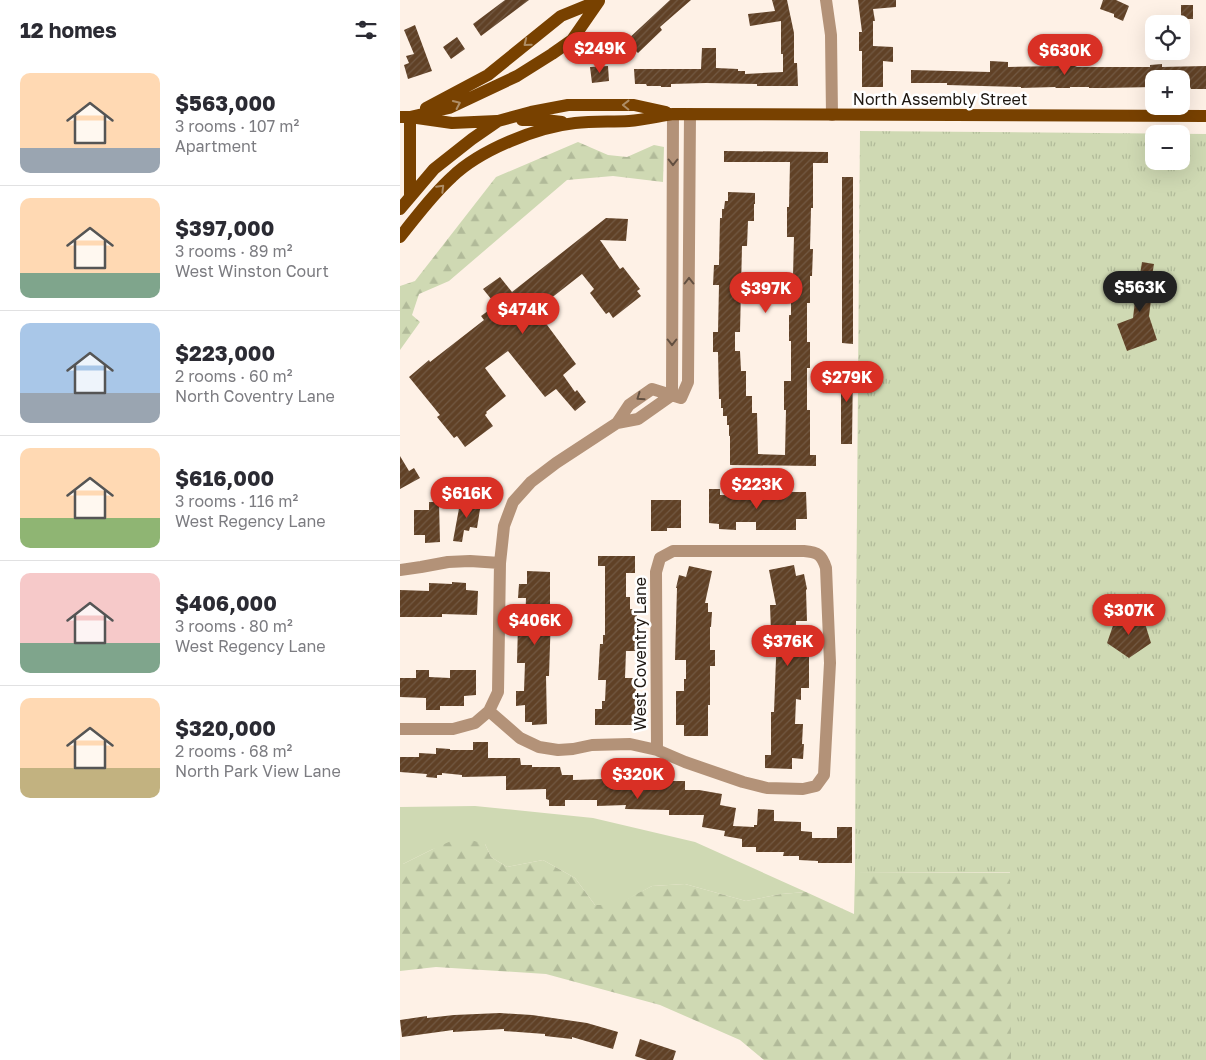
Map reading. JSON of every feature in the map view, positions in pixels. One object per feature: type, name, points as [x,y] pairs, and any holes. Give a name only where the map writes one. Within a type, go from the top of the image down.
[{"type":"main road","points":[[405,117],[449,108],[517,76],[572,40],[599,0]]},
{"type":"main road","points":[[405,117],[488,75],[561,16],[599,0]]},
{"type":"main road","name":"North Assembly Street","points":[[400,209],[434,169],[498,121],[568,105],[634,105],[674,114]]},
{"type":"main road","name":"North Assembly Street","points":[[400,237],[430,198],[453,175],[477,158],[538,131],[574,123],[630,121],[674,114],[1206,116]]},
{"type":"main road","points":[[405,117],[452,123],[545,120],[574,123]]},
{"type":"main road","points":[[405,117],[410,196]]},
{"type":"street","points":[[826,0],[832,35],[832,115]]},
{"type":"street","points":[[674,114],[672,322],[676,397]]},
{"type":"street","points":[[676,397],[688,382],[690,114]]},
{"type":"street","points":[[673,211],[689,214]]},
{"type":"street","points":[[672,322],[688,322]]},
{"type":"street","points":[[400,729],[453,729],[475,723],[489,712],[498,692],[500,563],[504,526],[513,502],[531,482],[556,463],[617,423],[629,405],[652,389],[676,397]]},
{"type":"street","name":"West Coventry Lane","points":[[674,551],[812,551],[819,555],[824,560],[826,568],[830,663],[824,776],[816,786],[804,789],[767,788],[743,782],[685,762],[657,750],[656,572],[660,558],[674,551]]},
{"type":"street","points":[[400,570],[448,562],[500,563]]},
{"type":"street","points":[[489,712],[520,738],[538,747],[558,750],[630,744],[657,750]]},
{"type":"green space","points":[[860,131],[1145,133],[1145,170],[1190,170],[1190,134],[1206,134],[1206,1060],[1011,1060],[1010,872],[855,873]]},
{"type":"green space","points":[[578,142],[608,155],[627,157],[654,145],[664,147],[663,182],[613,176],[567,180],[449,281],[419,294],[412,315],[420,322],[400,350],[400,286],[415,281],[496,177]]},
{"type":"green space","points":[[475,806],[593,818],[695,842],[806,892],[781,894],[746,901],[685,884],[652,886],[615,906],[595,905],[575,878],[543,860],[507,867],[491,857],[485,844],[433,849],[400,864],[400,807]]},
{"type":"green space","points":[[460,837],[485,844],[491,857],[507,867],[543,860],[575,878],[595,905],[615,905],[652,886],[685,884],[746,901],[781,894],[806,892],[854,914],[855,873],[1206,872],[1206,1060],[764,1060],[740,1040],[660,1005],[546,974],[436,967],[400,971],[400,864]]},
{"type":"building","points":[[505,0],[529,0],[481,36],[473,24]]},
{"type":"building","points":[[670,0],[691,0],[660,27],[662,30],[638,53],[626,41]]},
{"type":"building","points":[[772,0],[787,0],[794,33],[794,63],[797,63],[798,86],[706,83],[671,84],[671,87],[661,87],[635,84],[634,69],[701,69],[702,48],[716,48],[716,68],[738,69],[738,71],[745,71],[745,74],[783,72],[781,21],[750,26],[748,14],[775,11]]},
{"type":"building","points":[[858,0],[896,0],[896,7],[873,9],[875,21],[873,21],[873,46],[893,47],[893,62],[883,61],[883,87],[862,87],[862,51],[859,51],[859,32],[862,32]]},
{"type":"building","points":[[1103,0],[1116,0],[1129,6],[1123,21],[1114,17],[1114,14],[1100,9]]},
{"type":"building","points":[[1181,5],[1193,5],[1193,19],[1190,19],[1190,15],[1181,15]]},
{"type":"building","points":[[415,25],[432,71],[408,79],[404,65],[409,63],[406,56],[414,54],[404,30]]},
{"type":"building","points":[[457,37],[465,49],[451,59],[443,47]]},
{"type":"building","points":[[1063,41],[1074,41],[1075,66],[1077,67],[1150,67],[1150,65],[1162,64],[1162,67],[1206,66],[1206,89],[1191,89],[1190,70],[1145,70],[1145,87],[1021,88],[947,85],[947,83],[911,83],[911,70],[990,72],[990,61],[1008,62],[1008,67],[1064,66]]},
{"type":"building","points":[[608,66],[609,81],[592,83],[590,67]]},
{"type":"building","points":[[724,151],[828,152],[828,163],[813,163],[813,208],[811,208],[810,249],[813,249],[812,276],[810,276],[810,303],[807,303],[807,342],[810,342],[810,368],[807,368],[807,410],[810,410],[810,455],[816,455],[816,466],[730,465],[729,425],[727,425],[727,416],[723,416],[721,399],[719,399],[718,352],[713,352],[713,332],[718,332],[719,285],[713,285],[714,265],[719,265],[720,218],[722,218],[722,209],[724,209],[725,201],[728,201],[728,192],[755,193],[754,221],[748,221],[747,246],[742,246],[740,332],[735,332],[735,351],[740,351],[741,371],[746,371],[746,396],[752,396],[752,413],[757,413],[758,454],[785,455],[786,410],[784,410],[784,381],[791,381],[789,315],[791,315],[794,237],[787,237],[790,162],[724,162]]},
{"type":"building","points":[[842,177],[853,177],[853,344],[842,343]]},
{"type":"building","points":[[606,218],[628,219],[626,241],[600,240],[620,269],[623,267],[640,289],[637,291],[641,296],[613,318],[609,312],[606,314],[590,293],[594,289],[582,274],[536,310],[576,364],[563,375],[575,392],[577,390],[586,402],[575,411],[556,389],[545,397],[508,351],[485,368],[506,396],[486,412],[485,415],[493,426],[465,447],[457,436],[454,438],[437,417],[440,415],[409,377],[484,320],[481,316],[496,305],[483,289],[500,277],[512,292]]},
{"type":"building","points":[[1142,262],[1154,264],[1149,316],[1157,340],[1127,351],[1117,324],[1133,318],[1138,275],[1140,275]]},
{"type":"building","points":[[841,364],[853,364],[852,444],[841,444]]},
{"type":"building","points":[[400,456],[409,471],[414,468],[420,478],[400,489]]},
{"type":"building","points":[[709,489],[720,489],[720,495],[787,496],[787,492],[806,492],[807,519],[796,519],[796,530],[756,530],[756,522],[736,522],[736,530],[719,529],[719,524],[709,523]]},
{"type":"building","points":[[651,500],[681,500],[681,528],[667,528],[667,531],[651,531]]},
{"type":"building","points":[[470,501],[481,503],[477,528],[470,527],[469,531],[464,530],[462,542],[453,541],[460,503],[469,505]]},
{"type":"building","points":[[429,502],[439,502],[440,542],[425,543],[425,535],[414,535],[414,510],[429,510]]},
{"type":"building","points":[[598,556],[635,556],[635,573],[626,573],[626,597],[630,597],[630,609],[637,609],[636,651],[626,651],[625,678],[636,678],[635,725],[595,725],[595,709],[602,709],[602,701],[605,701],[606,680],[598,680],[600,644],[603,644],[603,635],[605,635],[605,566],[598,566]]},
{"type":"building","points":[[794,565],[796,576],[804,574],[807,589],[807,621],[796,621],[796,641],[802,641],[801,653],[809,653],[809,688],[801,688],[801,700],[796,699],[795,724],[803,724],[803,759],[792,758],[792,769],[765,768],[765,755],[771,755],[771,712],[774,712],[777,632],[771,632],[770,605],[776,605],[769,570]]},
{"type":"building","points":[[689,566],[712,571],[705,603],[708,603],[708,612],[712,612],[710,650],[715,650],[715,666],[710,666],[708,736],[684,736],[684,725],[676,725],[676,691],[684,691],[686,660],[675,660],[676,588],[679,575],[686,577]]},
{"type":"building","points":[[527,571],[550,572],[549,676],[546,676],[547,724],[532,725],[532,722],[525,722],[525,705],[516,706],[516,691],[524,691],[525,663],[517,663],[518,624],[525,624],[526,598],[518,598],[519,584],[527,584]]},
{"type":"building","points":[[452,582],[466,583],[466,590],[478,591],[477,615],[442,614],[442,617],[400,617],[400,590],[429,591],[429,583],[452,584]]},
{"type":"building","points":[[1116,617],[1143,617],[1151,643],[1129,658],[1107,643]]},
{"type":"building","points":[[416,670],[429,670],[429,677],[450,678],[450,670],[476,670],[476,695],[464,696],[464,706],[440,706],[440,710],[426,710],[426,698],[400,697],[400,678],[416,678]]},
{"type":"building","points":[[473,742],[488,742],[488,758],[520,758],[521,765],[560,767],[562,775],[573,775],[573,780],[604,779],[604,772],[638,771],[660,773],[659,781],[685,781],[685,790],[699,790],[722,794],[720,805],[736,808],[733,826],[754,827],[754,825],[757,825],[758,809],[774,810],[774,821],[801,822],[801,831],[812,832],[812,838],[837,838],[837,827],[852,827],[852,863],[818,863],[818,861],[799,860],[799,856],[783,856],[784,852],[756,852],[756,847],[742,847],[742,839],[724,836],[725,831],[702,827],[704,815],[669,815],[669,810],[625,809],[626,805],[597,806],[597,800],[565,800],[565,806],[549,806],[549,800],[546,799],[546,789],[506,790],[506,776],[462,777],[462,775],[442,773],[442,775],[437,775],[437,778],[426,777],[427,774],[400,772],[400,757],[419,757],[419,753],[436,754],[436,748],[473,750]]},
{"type":"building","points":[[500,1013],[532,1015],[587,1023],[618,1032],[613,1049],[572,1037],[572,1039],[545,1036],[545,1034],[504,1031],[504,1029],[453,1032],[453,1030],[402,1037],[400,1020],[427,1016],[427,1018]]},
{"type":"building","points":[[640,1039],[676,1051],[673,1060],[647,1060],[635,1056]]}]
